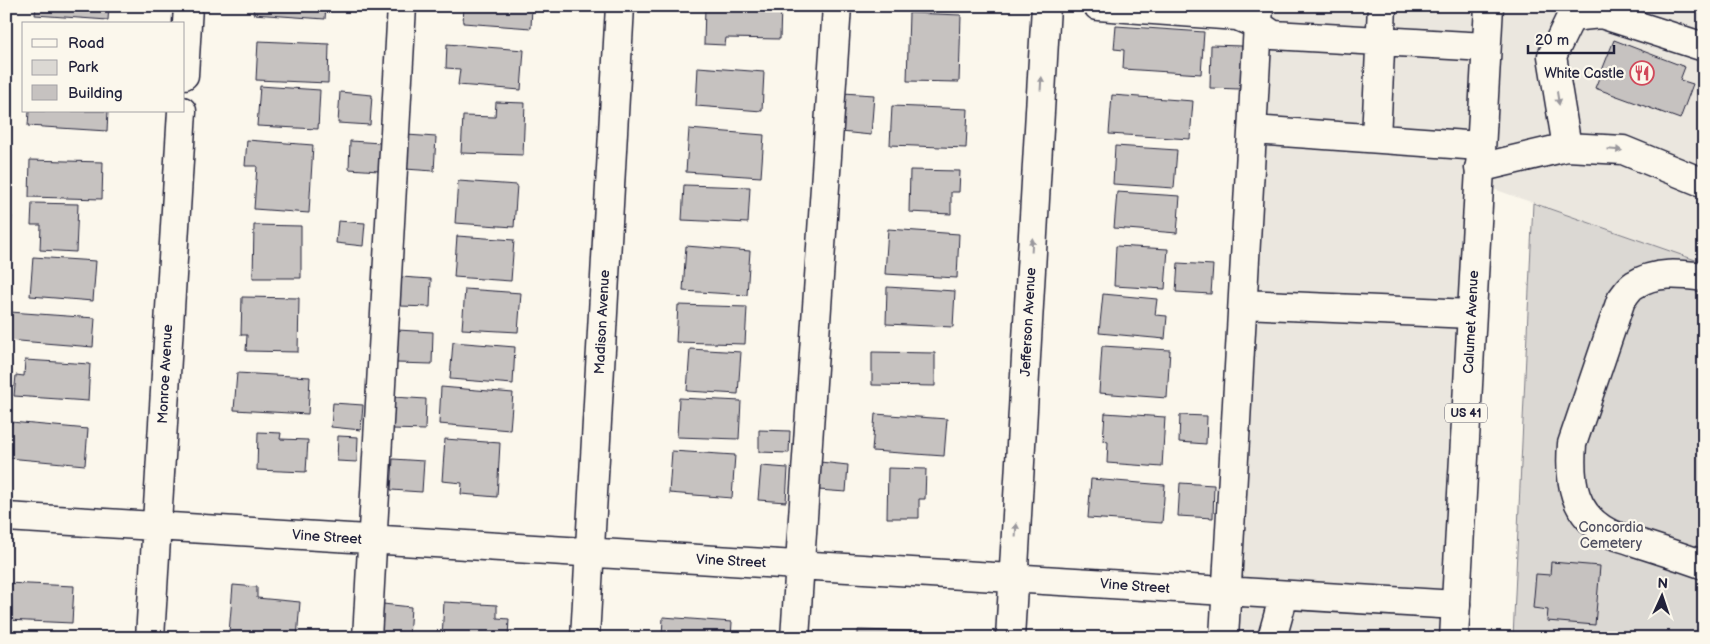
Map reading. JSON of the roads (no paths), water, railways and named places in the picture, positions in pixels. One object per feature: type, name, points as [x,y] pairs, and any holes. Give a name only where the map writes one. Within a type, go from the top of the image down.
[{"type":"street","points":[[185,58],[188,6]]},
{"type":"street","points":[[367,638],[402,6]]},
{"type":"street","name":"Madison Avenue","points":[[585,638],[620,6]]},
{"type":"street","points":[[795,638],[836,6]]},
{"type":"street","name":"Jefferson Avenue","points":[[1010,638],[1046,6]]},
{"type":"street","points":[[1098,6],[1259,16]]},
{"type":"street","points":[[1376,138],[1382,6]]},
{"type":"street","name":"Calumet Avenue","points":[[1454,638],[1489,6]]},
{"type":"street","points":[[1566,147],[1552,56],[1571,17],[1601,14],[1704,47]]},
{"type":"street","points":[[1259,16],[1273,35],[1486,47]]},
{"type":"street","points":[[1224,638],[1259,16]]},
{"type":"street","name":"Monroe Avenue","points":[[150,638],[182,112]]},
{"type":"street","points":[[1253,130],[1376,138],[1480,157],[1566,147],[1623,150],[1704,183]]},
{"type":"street","points":[[1704,277],[1679,274],[1656,276],[1634,285],[1622,300],[1572,444],[1570,466],[1572,487],[1579,505],[1592,521],[1609,533],[1704,565]]},
{"type":"street","points":[[1243,304],[1471,314]]},
{"type":"street","name":"Vine Street","points":[[6,517],[1456,605]]},
{"type":"street","points":[[1272,638],[1284,595]]},
{"type":"place","name":"White Castle","points":[[1642,73]]},
{"type":"park label","name":"Concordia Cemetery","points":[[1611,536]]}]
